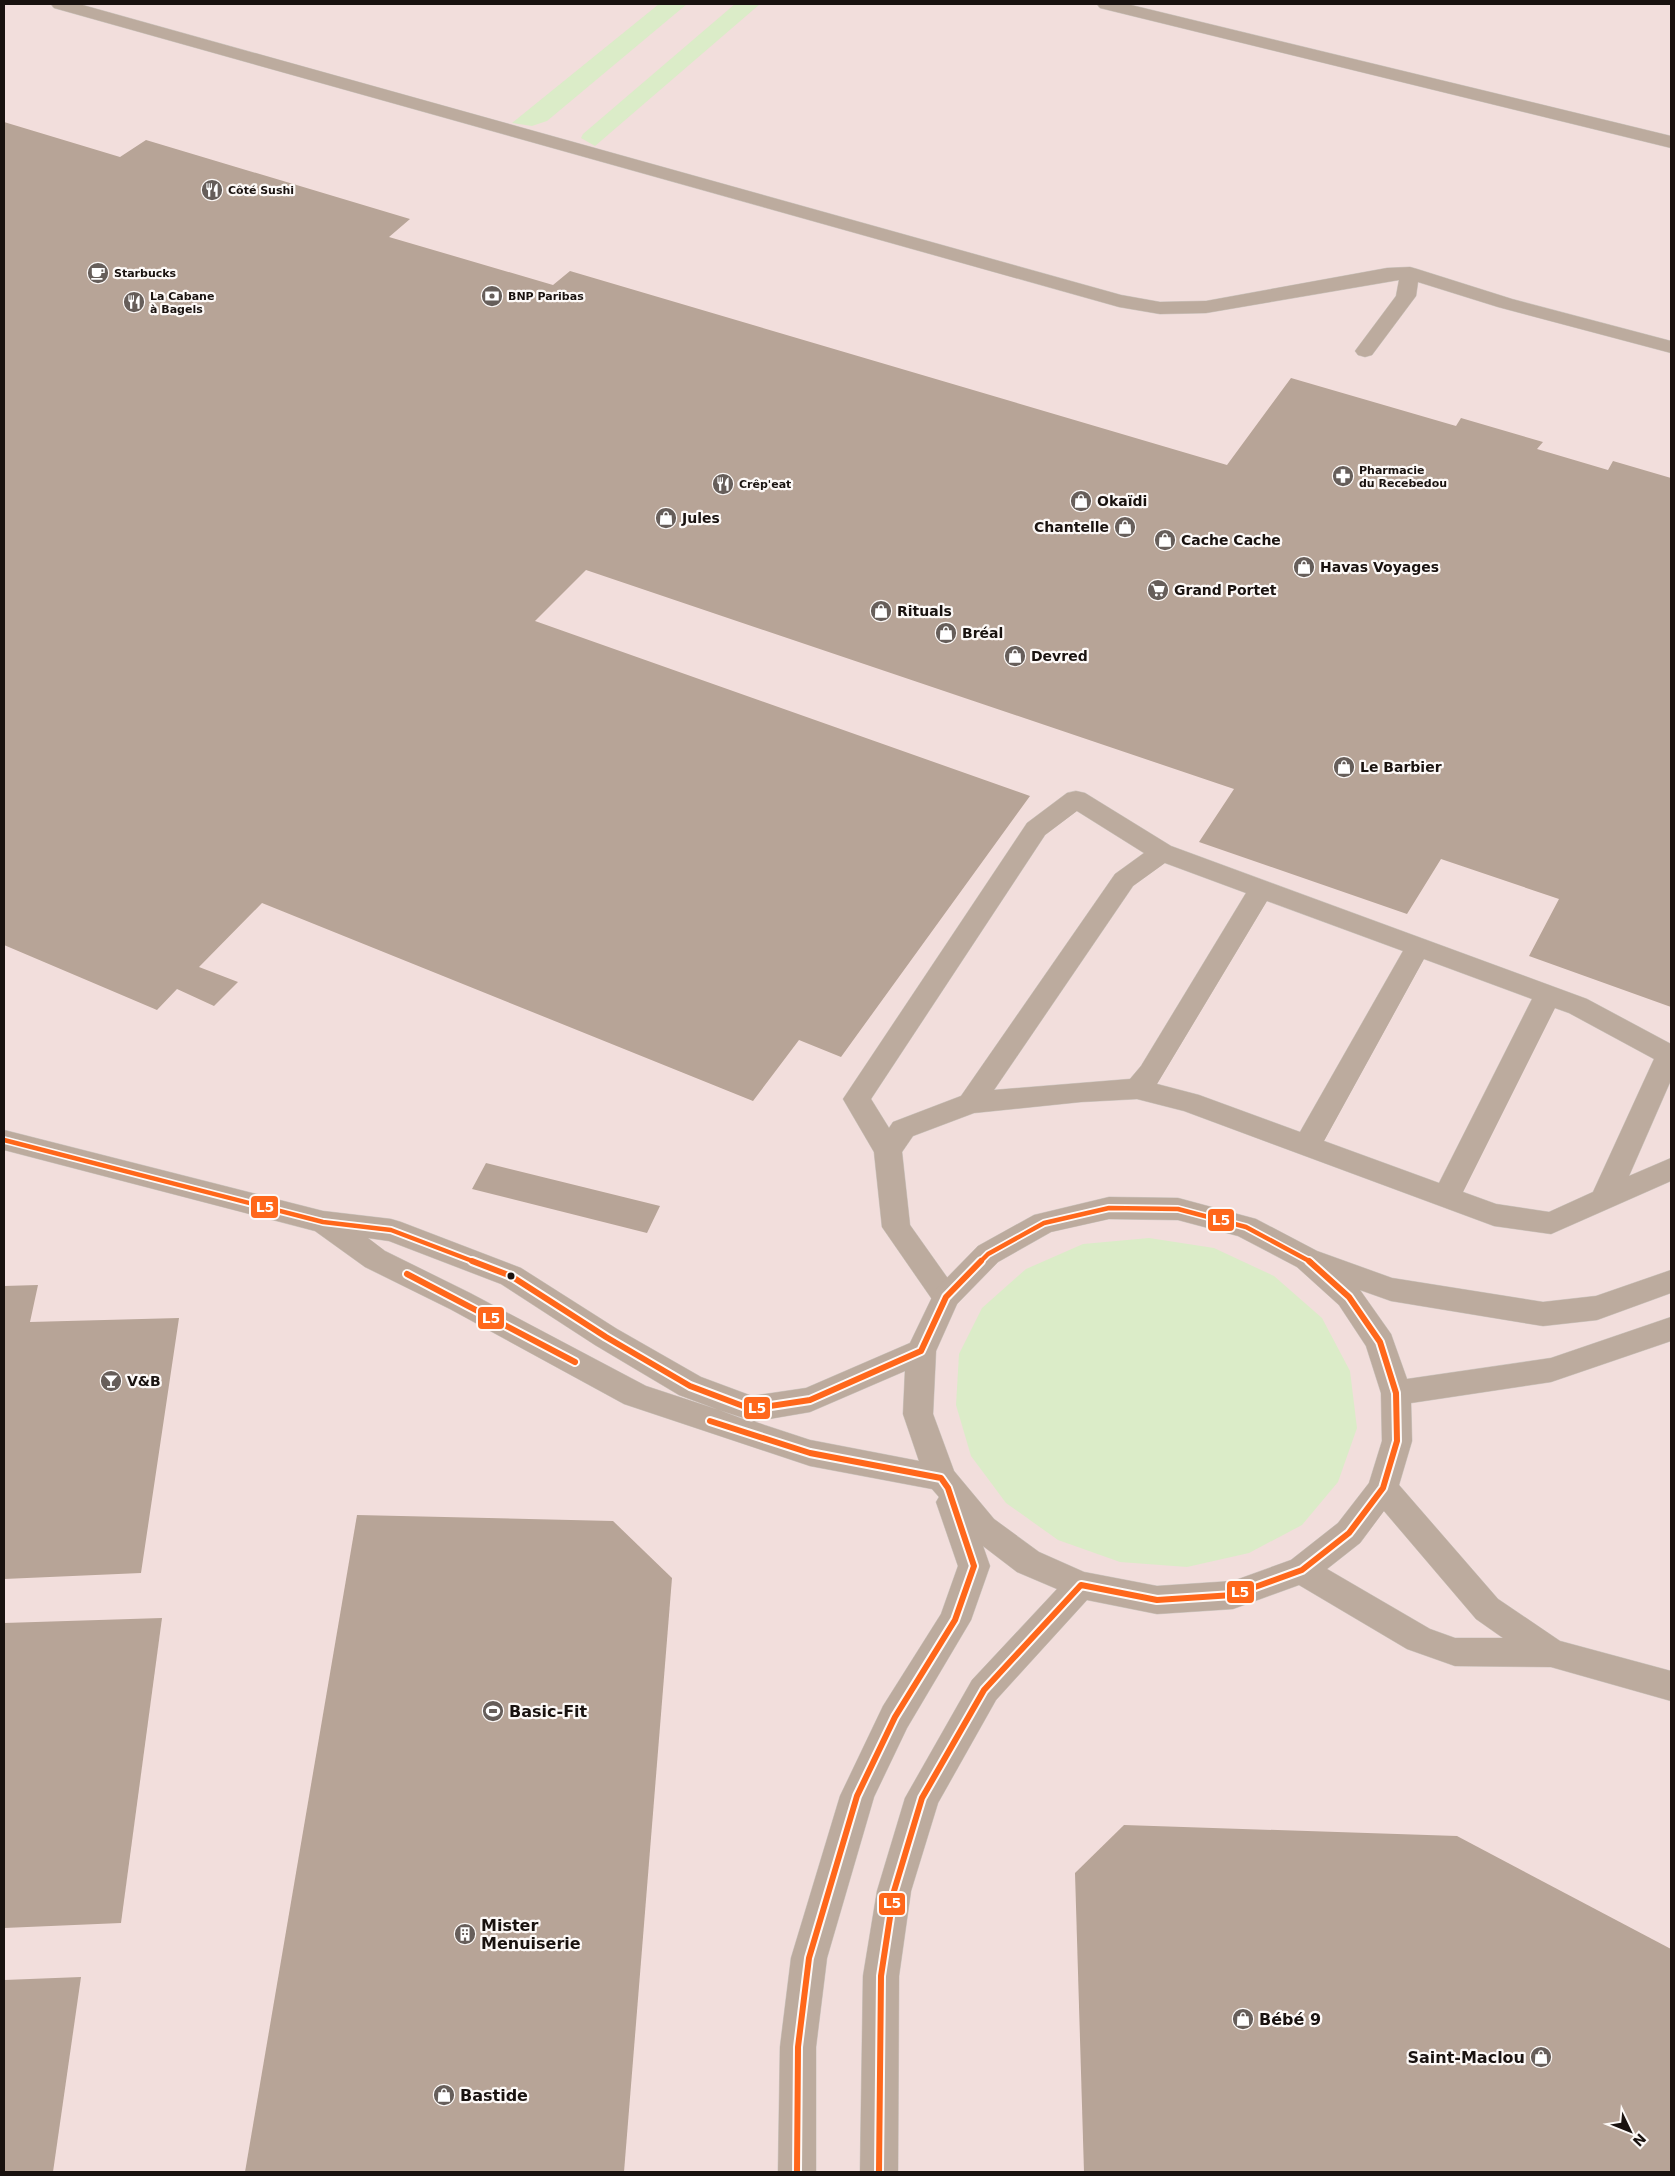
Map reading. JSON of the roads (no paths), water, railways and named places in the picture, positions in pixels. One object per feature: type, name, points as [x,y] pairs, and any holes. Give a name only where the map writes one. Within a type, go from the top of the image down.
[{"type":"street","points":[[60,4],[1119,301],[1160,308],[1206,306],[1387,274],[1410,273],[1506,303],[1671,348]]},
{"type":"street","points":[[1106,4],[1671,142]]},
{"type":"street","points":[[1365,351],[1406,296],[1410,273]]},
{"type":"street","points":[[946,1297],[896,1227],[888,1151],[857,1099],[1036,829],[1076,800],[1162,852],[1578,1006],[1670,1055],[1604,1199]]},
{"type":"street","points":[[971,1103],[1124,880],[1162,852]]},
{"type":"street","points":[[1137,1090],[1150,1073],[1261,889]]},
{"type":"street","points":[[1306,1145],[1418,947]]},
{"type":"street","points":[[1446,1197],[1548,995]]},
{"type":"street","points":[[888,1151],[903,1129],[971,1103],[1081,1092],[1137,1090],[1189,1102],[1494,1215],[1552,1223],[1671,1169]]},
{"type":"street","points":[[4,1140],[323,1222],[392,1230],[511,1276],[606,1338],[690,1386],[751,1409],[810,1400],[921,1351]]},
{"type":"street","points":[[797,2172],[798,2048],[812,1948],[857,1796],[895,1717],[955,1620],[974,1566],[918,1414],[921,1351],[946,1297],[988,1254],[1044,1223],[1109,1208],[1178,1209],[1246,1227],[1307,1259],[1391,1290],[1543,1314],[1597,1308],[1671,1281]]},
{"type":"street","points":[[323,1222],[375,1258],[635,1394],[748,1434],[810,1453],[944,1483],[983,1528],[1028,1562],[1081,1585],[1157,1600],[1233,1595],[1302,1570],[1350,1534],[1383,1488],[1397,1441],[1396,1393],[1380,1342],[1349,1297],[1307,1259]]},
{"type":"street","points":[[1396,1393],[1551,1370],[1671,1329]]},
{"type":"street","points":[[1383,1488],[1487,1608],[1551,1653]]},
{"type":"street","points":[[1302,1570],[1419,1639],[1455,1652],[1551,1653],[1671,1686]]},
{"type":"street","points":[[879,2172],[881,1976],[894,1891],[922,1798],[984,1690],[1081,1585]]},
{"type":"place","name":"Côté Sushi","points":[[212,190]]},
{"type":"place","name":"Starbucks","points":[[98,273]]},
{"type":"place","name":"BNP Paribas","points":[[492,296]]},
{"type":"place","name":"La Cabane à Bagels","points":[[134,302]]},
{"type":"place","name":"Pharmacie du Recebedou","points":[[1343,476]]},
{"type":"place","name":"Crêp'eat","points":[[723,484]]},
{"type":"place","name":"Okaïdi","points":[[1081,501]]},
{"type":"place","name":"Jules","points":[[666,518]]},
{"type":"place","name":"Chantelle","points":[[1125,527]]},
{"type":"place","name":"Cache Cache","points":[[1165,540]]},
{"type":"place","name":"Havas Voyages","points":[[1304,567]]},
{"type":"place","name":"Grand Portet","points":[[1158,590]]},
{"type":"place","name":"Rituals","points":[[881,611]]},
{"type":"place","name":"Bréal","points":[[946,633]]},
{"type":"place","name":"Devred","points":[[1015,656]]},
{"type":"place","name":"Le Barbier","points":[[1344,767]]},
{"type":"place","name":"V&B","points":[[111,1381]]},
{"type":"place","name":"Basic-Fit","points":[[493,1711]]},
{"type":"place","name":"Mister Menuiserie","points":[[465,1934]]},
{"type":"place","name":"Bébé 9","points":[[1243,2019]]},
{"type":"place","name":"Saint-Maclou","points":[[1541,2057]]},
{"type":"place","name":"Bastide","points":[[444,2095]]}]
